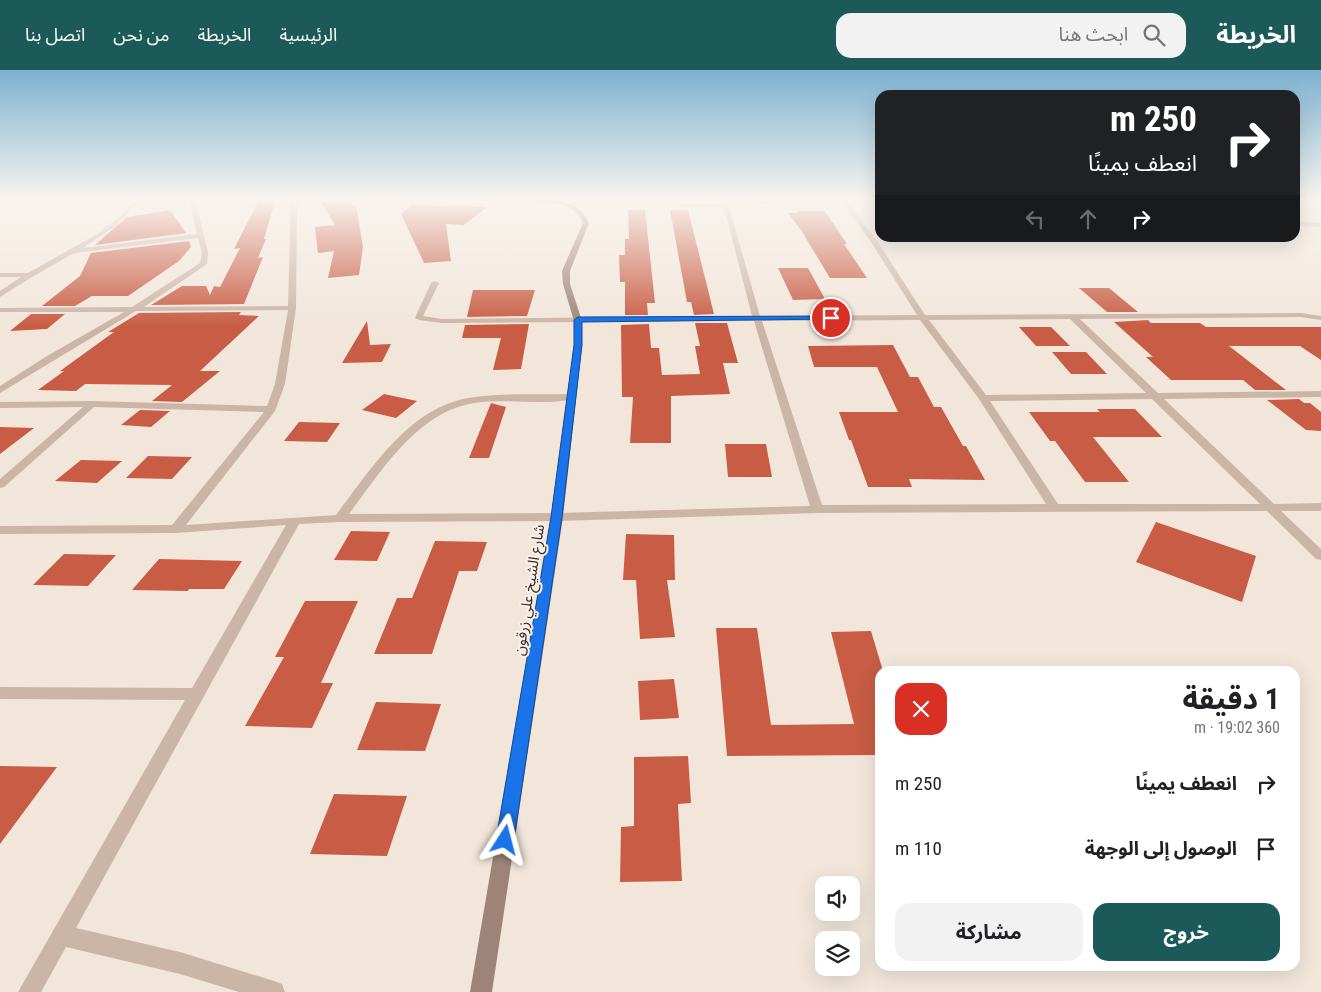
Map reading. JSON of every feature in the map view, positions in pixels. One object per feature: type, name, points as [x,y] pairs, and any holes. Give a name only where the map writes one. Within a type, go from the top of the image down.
[{"type":"main road","name":"شارع الشيخ علي زرقون","points":[[481,992],[557,517],[570,397],[578,345],[578,320],[565,279],[566,271],[578,241]]},
{"type":"street","points":[[0,295],[29,275],[87,241]]},
{"type":"street","points":[[70,252],[160,241]]},
{"type":"street","points":[[0,390],[52,355],[132,310],[202,264],[205,253],[202,241]]},
{"type":"street","points":[[176,529],[271,409],[280,384],[292,308],[293,241]]},
{"type":"street","points":[[736,241],[817,509]]},
{"type":"street","points":[[874,241],[922,317],[982,398],[1054,508]]},
{"type":"street","points":[[0,275],[29,275]]},
{"type":"street","points":[[435,283],[420,313],[420,318],[442,321],[1301,314],[1321,318]]},
{"type":"street","points":[[0,310],[292,308]]},
{"type":"street","points":[[1072,316],[1268,507],[1321,556]]},
{"type":"street","points":[[982,398],[1321,394]]},
{"type":"street","points":[[340,518],[403,439],[427,417],[459,402],[570,397]]},
{"type":"street","points":[[0,406],[92,404],[271,409]]},
{"type":"street","points":[[0,484],[92,404]]},
{"type":"street","points":[[0,530],[176,529],[340,518],[557,517],[817,509],[1321,507]]},
{"type":"street","points":[[29,992],[294,522]]},
{"type":"street","points":[[0,693],[196,694]]},
{"type":"street","points":[[61,936],[180,963],[274,992]]},
{"type":"building","points":[[100,241],[125,241],[95,245]]},
{"type":"building","points":[[189,241],[191,247],[179,261],[128,296],[92,296],[75,306],[42,306],[80,276],[91,253]]},
{"type":"building","points":[[238,241],[265,241],[258,258],[263,257],[244,304],[151,305],[182,286],[206,286],[210,295],[214,286],[220,287],[240,248],[234,249]]},
{"type":"building","points":[[317,241],[362,241],[363,247],[359,275],[328,278],[334,251],[318,253]]},
{"type":"building","points":[[414,241],[448,241],[451,261],[424,263]]},
{"type":"building","points":[[625,241],[648,241],[655,303],[647,303],[648,315],[625,315],[625,282],[620,282],[619,255],[625,255]]},
{"type":"building","points":[[676,241],[696,241],[714,314],[694,315],[691,302],[687,302]]},
{"type":"building","points":[[808,241],[845,241],[847,244],[844,244],[867,278],[830,278]]},
{"type":"building","points":[[778,268],[808,268],[825,299],[793,300]]},
{"type":"building","points":[[1079,288],[1109,288],[1138,312],[1107,312]]},
{"type":"building","points":[[473,290],[535,290],[527,316],[467,317]]},
{"type":"building","points":[[241,312],[239,315],[259,316],[200,371],[220,371],[182,402],[152,401],[172,385],[85,384],[76,391],[38,390],[64,371],[60,371],[114,332],[108,332],[139,313]]},
{"type":"building","points":[[31,314],[65,314],[47,329],[10,331]]},
{"type":"building","points":[[1148,320],[1151,323],[1200,323],[1206,327],[1321,327],[1321,360],[1300,346],[1229,346],[1286,390],[1255,390],[1243,380],[1171,380],[1146,357],[1153,357],[1114,322]]},
{"type":"building","points":[[367,321],[370,345],[391,344],[382,362],[342,363]]},
{"type":"building","points":[[695,323],[727,323],[738,363],[723,363],[730,394],[671,396],[671,443],[630,443],[633,397],[622,397],[621,325],[649,324],[651,348],[659,348],[662,375],[700,374],[695,346],[700,346]]},
{"type":"building","points":[[529,324],[521,369],[493,370],[501,338],[462,338],[465,325]]},
{"type":"building","points":[[1019,327],[1051,327],[1070,346],[1036,346]]},
{"type":"building","points":[[893,345],[910,377],[918,377],[934,407],[941,407],[985,480],[909,479],[912,487],[868,487],[839,412],[898,412],[877,367],[814,367],[808,346]]},
{"type":"building","points":[[1052,352],[1086,352],[1107,374],[1071,374]]},
{"type":"building","points":[[384,394],[417,401],[396,418],[362,410]]},
{"type":"building","points":[[1299,399],[1304,403],[1310,403],[1321,412],[1321,431],[1306,430],[1267,400]]},
{"type":"building","points":[[491,403],[506,407],[489,458],[469,458]]},
{"type":"building","points":[[1097,409],[1135,409],[1162,437],[1093,437],[1129,482],[1085,482],[1055,441],[1050,441],[1029,412],[1100,412]]},
{"type":"building","points":[[140,410],[170,411],[151,427],[121,425]]},
{"type":"building","points":[[299,422],[340,423],[327,442],[284,441]]},
{"type":"building","points":[[0,427],[34,428],[0,454]]},
{"type":"building","points":[[725,444],[766,444],[772,477],[728,477]]},
{"type":"building","points":[[148,456],[192,457],[172,479],[126,478]]},
{"type":"building","points":[[81,460],[122,461],[97,483],[55,481]]},
{"type":"building","points":[[1156,522],[1256,556],[1242,602],[1136,562]]},
{"type":"building","points":[[351,531],[390,532],[377,561],[334,560]]},
{"type":"building","points":[[626,534],[674,535],[675,580],[667,580],[675,637],[640,639],[636,580],[623,580]]},
{"type":"building","points":[[435,541],[487,542],[477,571],[459,571],[432,654],[374,654],[397,598],[412,598]]},
{"type":"building","points":[[64,554],[116,555],[88,586],[33,585]]},
{"type":"building","points":[[159,559],[242,561],[224,589],[189,589],[188,591],[132,590]]},
{"type":"building","points":[[305,601],[358,601],[321,683],[333,683],[312,728],[245,726],[284,657],[275,657]]},
{"type":"building","points":[[716,628],[757,628],[771,725],[854,724],[831,632],[871,631],[882,666],[875,666],[875,755],[727,756]]},
{"type":"building","points":[[674,679],[679,718],[640,720],[638,681]]},
{"type":"building","points":[[376,702],[441,704],[425,751],[357,750]]},
{"type":"building","points":[[688,756],[691,803],[678,804],[682,881],[620,882],[621,827],[634,826],[634,757]]},
{"type":"building","points":[[0,766],[57,767],[0,844]]},
{"type":"building","points":[[334,794],[407,796],[387,856],[310,854]]},
{"type":"route","points":[[505,840],[557,517],[570,397],[578,345],[578,320],[831,318]]}]
